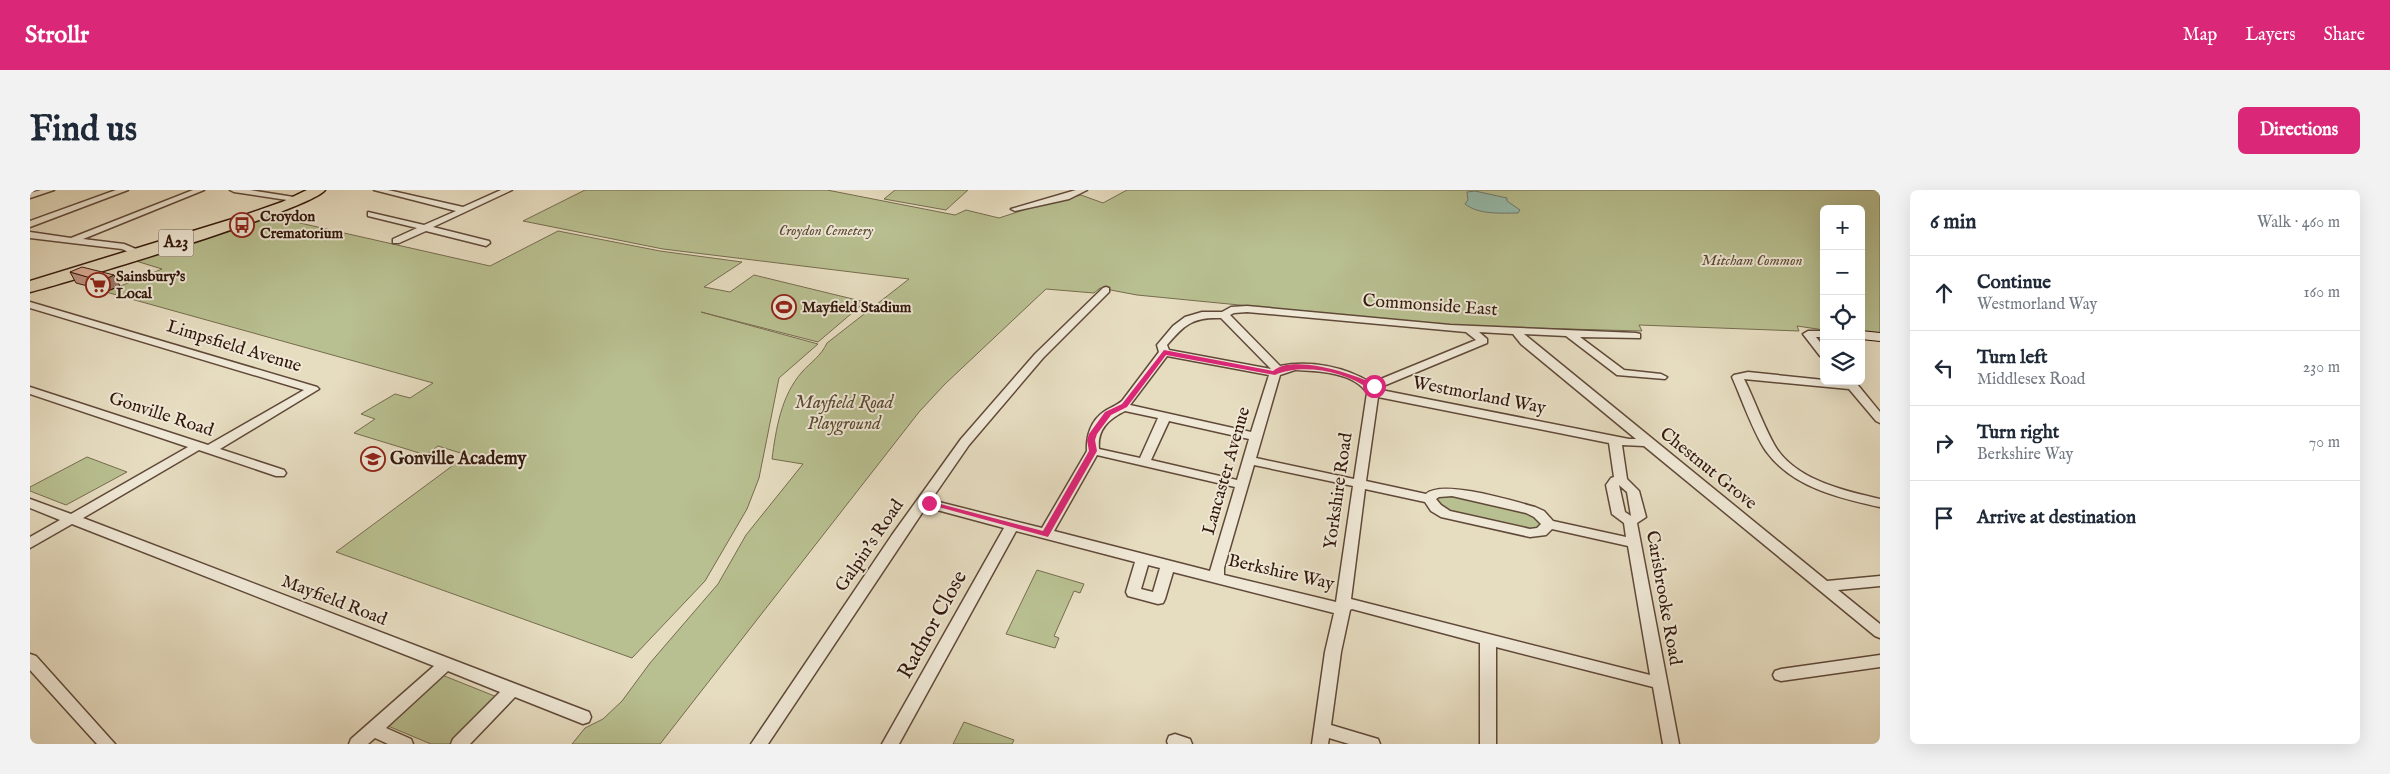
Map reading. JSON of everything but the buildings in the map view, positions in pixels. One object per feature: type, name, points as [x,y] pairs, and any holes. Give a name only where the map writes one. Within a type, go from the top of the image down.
[{"type":"highway","name":"A23","points":[[31,285],[140,254],[240,222],[300,200],[318,190]]},
{"type":"street","points":[[30,196],[50,190]]},
{"type":"street","points":[[30,224],[124,190]]},
{"type":"street","points":[[73,240],[200,190]]},
{"type":"street","points":[[234,190],[300,200]]},
{"type":"street","points":[[378,190],[396,192],[463,210]]},
{"type":"street","points":[[396,242],[508,190]]},
{"type":"street","points":[[1015,209],[1060,198],[1083,190]]},
{"type":"street","points":[[371,214],[486,243]]},
{"type":"street","points":[[30,235],[124,246],[140,254]]},
{"type":"street","name":"Galpin's Road","points":[[759,744],[922,502],[982,420],[1051,343],[1106,290]]},
{"type":"street","name":"Limpsfield Avenue","points":[[30,305],[313,389],[204,448]]},
{"type":"street","name":"Commonside East","points":[[1164,352],[1162,345],[1185,319],[1196,316],[1224,315],[1231,310],[1247,309],[1470,330],[1567,332],[1636,336]]},
{"type":"street","points":[[1224,315],[1276,372]]},
{"type":"street","points":[[1470,330],[1482,341]]},
{"type":"street","name":"Chestnut Grove","points":[[1516,331],[1525,342],[1880,632]]},
{"type":"street","points":[[1567,332],[1621,374],[1661,377]]},
{"type":"street","points":[[1820,334],[1808,334],[1820,349]]},
{"type":"street","points":[[1865,335],[1880,337]]},
{"type":"street","points":[[1372,390],[1482,341],[1505,338],[1525,342]]},
{"type":"street","points":[[1045,534],[1093,451],[1091,440],[1093,434],[1108,414],[1122,407],[1164,352]]},
{"type":"street","name":"Westmorland Way","points":[[1164,352],[1276,372],[1298,367],[1323,369],[1348,376],[1372,390],[1615,440],[1634,443],[1648,442]]},
{"type":"street","name":"Lancaster Avenue","points":[[1217,579],[1217,568],[1276,372]]},
{"type":"street","points":[[1820,381],[1748,375],[1740,376],[1738,379],[1770,448],[1778,458],[1798,473],[1817,483],[1842,493],[1880,503]]},
{"type":"street","points":[[1851,385],[1880,418]]},
{"type":"street","name":"Gonville Road","points":[[30,390],[280,474]]},
{"type":"street","name":"Yorkshire Road","points":[[1321,737],[1333,652],[1343,606],[1344,586],[1372,390]]},
{"type":"street","points":[[1122,407],[1257,436]]},
{"type":"street","points":[[1144,462],[1165,416]]},
{"type":"street","name":"Carisbrooke Road","points":[[1615,440],[1621,480],[1634,491],[1639,517],[1630,521],[1670,744]]},
{"type":"street","points":[[30,543],[177,458],[204,448]]},
{"type":"street","points":[[1093,451],[1242,485]]},
{"type":"street","points":[[1250,460],[1429,499],[1436,508],[1446,514],[1530,533],[1545,530],[1549,524]]},
{"type":"street","points":[[1429,499],[1440,492],[1452,492],[1530,510],[1540,514],[1549,524],[1634,543]]},
{"type":"street","name":"Berkshire Way","points":[[922,502],[1334,608],[1352,604],[1660,683]]},
{"type":"street","name":"Mayfield Road","points":[[30,503],[444,665],[583,717]]},
{"type":"street","name":"Radnor Close","points":[[890,744],[1012,526]]},
{"type":"street","points":[[1143,560],[1133,592],[1158,599],[1168,566]]},
{"type":"street","points":[[1824,586],[1880,581]]},
{"type":"street","points":[[1488,639],[1490,743]]},
{"type":"street","points":[[30,660],[107,744]]},
{"type":"street","points":[[1781,675],[1880,661]]},
{"type":"street","points":[[357,744],[444,665]]},
{"type":"street","points":[[459,744],[512,690]]},
{"type":"street","points":[[373,730],[404,744]]},
{"type":"street","points":[[1321,737],[1372,744]]},
{"type":"green space","points":[[585,190],[827,190],[955,215],[966,210],[999,218],[1039,205],[1081,195],[1103,203],[1127,190],[1880,190],[1880,334],[1865,332],[1865,205],[1820,205],[1820,329],[1797,326],[1799,331],[1639,325],[1642,331],[1454,326],[1137,295],[1100,288],[1094,293],[1046,289],[945,384],[919,412],[660,744],[572,744],[585,728],[603,719],[622,701],[650,663],[718,584],[746,535],[803,464],[772,459],[775,436],[784,402],[795,381],[825,348],[827,343],[909,279],[663,249],[523,221]]},
{"type":"green space","points":[[895,190],[968,190],[946,210],[884,199]]},
{"type":"green space","points":[[269,216],[490,266],[558,231],[660,251],[742,262],[704,287],[730,292],[754,275],[865,302],[818,342],[701,312],[818,344],[779,378],[759,478],[747,509],[705,581],[632,658],[336,552],[467,455],[438,446],[426,455],[354,433],[375,419],[361,414],[395,394],[410,398],[433,383],[106,292],[162,269],[136,261],[206,239]]},
{"type":"green space","points":[[87,457],[127,472],[66,505],[30,491],[30,487]]},
{"type":"green space","points":[[1449,494],[1528,511],[1541,521],[1541,528],[1529,530],[1452,513],[1437,504],[1438,497]]},
{"type":"green space","points":[[1037,570],[1084,584],[1080,593],[1074,591],[1054,636],[1059,638],[1055,648],[1006,634]]},
{"type":"green space","points":[[442,675],[497,697],[450,744],[431,744],[388,726]]},
{"type":"green space","points":[[964,722],[1014,740],[1012,744],[953,744]]},
{"type":"shaded area","points":[[1475,191],[1507,198],[1507,201],[1520,210],[1518,213],[1497,213],[1483,212],[1471,208],[1465,204],[1468,200],[1467,192]]},
{"type":"place","name":"Croydon Crematorium","points":[[242,225]]},
{"type":"place","name":"Sainsbury's Local","points":[[98,285]]},
{"type":"place","name":"Mayfield Stadium","points":[[784,307]]},
{"type":"place","name":"Gonville Academy","points":[[373,459]]},
{"type":"route","points":[[929,503],[1045,534],[1093,451],[1094,447],[1091,440],[1093,434],[1108,414],[1120,409],[1124,405],[1164,352],[1275,373],[1278,370],[1293,367],[1323,369],[1365,382],[1371,388],[1374,386]]},
{"type":"park label","name":"Croydon Cemetery","points":[[826,230]]},
{"type":"park label","name":"Mitcham Common","points":[[1752,260]]},
{"type":"park label","name":"Mayfield Road Playground","points":[[844,413]]}]
